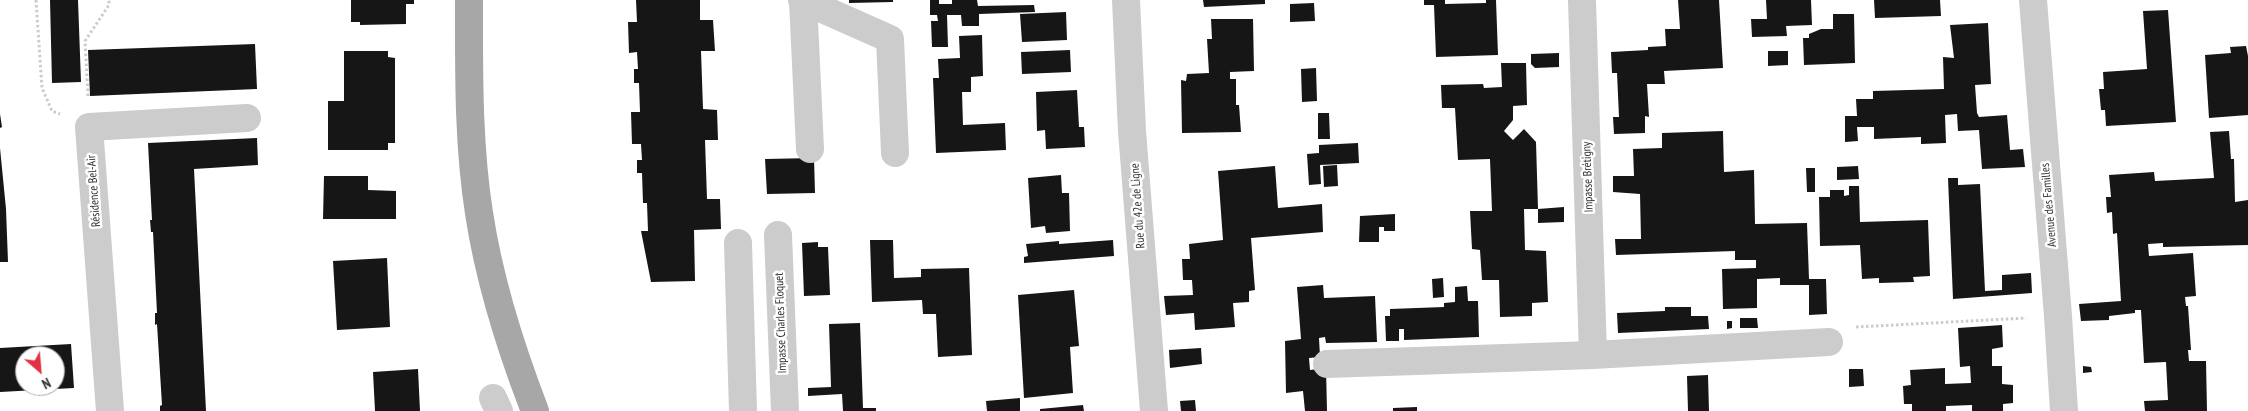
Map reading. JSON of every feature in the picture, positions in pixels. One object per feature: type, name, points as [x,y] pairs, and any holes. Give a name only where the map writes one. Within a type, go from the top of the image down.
[{"type":"main road","points":[[469,0],[469,96],[479,213],[502,310],[523,380],[535,411]]},
{"type":"street","points":[[810,149],[802,0],[890,39],[895,153]]},
{"type":"street","name":"Rue du 42e de Ligne","points":[[1126,0],[1132,131],[1154,411]]},
{"type":"street","name":"Impasse Brétigny","points":[[1582,0],[1593,355]]},
{"type":"street","name":"Avenue des Familles","points":[[2033,0],[2064,411]]},
{"type":"street","points":[[90,128],[247,118]]},
{"type":"street","name":"Résidence Bel-Air","points":[[90,128],[110,411]]},
{"type":"street","name":"Impasse Charles Floquet","points":[[778,235],[785,411]]},
{"type":"street","points":[[738,243],[743,411]]},
{"type":"street","points":[[1327,364],[1593,355],[1829,342]]},
{"type":"street","points":[[101,411],[110,411]]},
{"type":"path","points":[[36,0],[42,88],[52,111],[90,128],[84,42],[109,5],[109,0]]},
{"type":"path","points":[[1829,342],[1858,326],[2030,318]]},
{"type":"building","points":[[50,0],[78,0],[81,82],[52,83]]},
{"type":"building","points":[[351,0],[414,0],[414,4],[406,4],[406,24],[360,25],[360,22],[351,22]]},
{"type":"building","points":[[636,0],[700,0],[700,20],[713,20],[715,51],[701,51],[703,109],[717,110],[718,140],[705,140],[707,199],[720,199],[721,229],[694,230],[695,281],[651,282],[641,231],[648,231],[647,203],[643,203],[642,173],[637,173],[637,160],[642,160],[641,144],[632,144],[631,112],[640,112],[639,83],[634,83],[634,69],[638,69],[637,52],[629,53],[628,22],[637,22]]},
{"type":"building","points":[[849,0],[893,0],[893,2],[849,3]]},
{"type":"building","points":[[930,0],[939,0],[939,4],[952,4],[952,0],[977,0],[978,6],[1034,5],[1035,12],[979,14],[979,26],[962,26],[961,15],[947,15],[948,47],[932,47],[931,21],[938,21],[937,15],[930,15]]},
{"type":"building","points":[[1203,0],[1265,0],[1265,4],[1204,7]]},
{"type":"building","points":[[1424,0],[1445,0],[1445,4],[1486,3],[1486,0],[1496,0],[1498,55],[1436,57],[1434,5],[1424,5]]},
{"type":"building","points":[[1678,0],[1719,0],[1723,68],[1664,71],[1665,84],[1647,84],[1649,117],[1645,116],[1645,133],[1614,134],[1613,117],[1619,117],[1617,73],[1612,73],[1611,52],[1648,50],[1648,47],[1666,46],[1665,29],[1680,29]]},
{"type":"building","points":[[1766,0],[1811,0],[1812,25],[1786,26],[1787,36],[1752,37],[1751,19],[1767,19]]},
{"type":"building","points":[[1874,0],[1940,0],[1941,16],[1875,18]]},
{"type":"building","points":[[1314,3],[1315,21],[1290,22],[1290,4]]},
{"type":"building","points":[[2168,10],[2176,122],[2106,126],[2105,110],[2101,110],[2099,89],[2104,89],[2103,72],[2147,69],[2143,11]]},
{"type":"building","points":[[1066,12],[1067,40],[1022,42],[1020,14]]},
{"type":"building","points":[[1833,14],[1854,14],[1855,63],[1804,65],[1803,38],[1809,38],[1809,34],[1821,29],[1833,29]]},
{"type":"building","points":[[1211,19],[1253,19],[1254,71],[1230,72],[1230,79],[1236,79],[1236,105],[1239,105],[1241,132],[1182,133],[1181,80],[1186,81],[1187,74],[1209,73],[1207,39],[1212,39]]},
{"type":"building","points":[[1988,23],[1991,84],[1975,85],[1977,113],[1979,117],[2007,115],[2010,150],[2023,149],[2025,167],[1982,169],[1979,130],[1958,131],[1957,114],[1945,115],[1946,143],[1921,144],[1921,137],[1874,139],[1874,127],[1857,127],[1858,141],[1845,142],[1845,116],[1857,116],[1856,99],[1873,99],[1873,91],[1944,89],[1943,57],[1954,58],[1950,25]]},
{"type":"building","points":[[982,35],[983,76],[971,77],[971,92],[962,92],[963,125],[1005,123],[1006,150],[936,153],[933,78],[939,78],[938,59],[960,58],[959,36]]},
{"type":"building","points":[[255,44],[257,89],[90,96],[88,50]]},
{"type":"building","points":[[2246,46],[2248,56],[2248,115],[2209,118],[2205,55],[2231,53],[2230,47]]},
{"type":"building","points":[[1070,50],[1071,72],[1022,74],[1021,52]]},
{"type":"building","points":[[344,51],[388,51],[388,57],[395,58],[395,143],[388,143],[388,150],[328,150],[328,101],[344,101]]},
{"type":"building","points":[[1768,51],[1788,51],[1788,65],[1768,66]]},
{"type":"building","points":[[1559,53],[1559,67],[1535,68],[1531,64],[1531,54]]},
{"type":"building","points":[[1501,63],[1526,63],[1527,105],[1513,106],[1513,120],[1504,131],[1513,140],[1524,129],[1536,142],[1538,209],[1524,209],[1525,250],[1546,251],[1548,302],[1532,303],[1532,316],[1500,317],[1499,280],[1482,280],[1480,250],[1472,249],[1470,211],[1492,211],[1490,159],[1458,160],[1455,108],[1442,108],[1441,85],[1483,84],[1484,88],[1502,87]]},
{"type":"building","points":[[1316,68],[1317,101],[1302,102],[1301,69]]},
{"type":"building","points":[[1077,90],[1079,127],[1084,127],[1085,147],[1046,149],[1045,130],[1037,131],[1036,92]]},
{"type":"building","points":[[1318,113],[1329,113],[1330,139],[1318,139]]},
{"type":"building","points":[[1723,131],[1724,172],[1754,170],[1755,224],[1807,223],[1809,279],[1826,279],[1827,314],[1809,315],[1809,285],[1780,285],[1780,278],[1757,279],[1757,308],[1723,309],[1722,269],[1756,268],[1756,260],[1735,260],[1735,251],[1616,255],[1615,239],[1641,239],[1640,194],[1613,192],[1613,176],[1634,176],[1633,149],[1662,148],[1662,133]]},
{"type":"building","points":[[2229,131],[2231,159],[2234,159],[2235,202],[2248,200],[2248,245],[2163,247],[2163,243],[2148,244],[2149,256],[2193,253],[2196,296],[2185,297],[2186,306],[2188,306],[2191,350],[2188,350],[2189,361],[2206,361],[2207,411],[2145,411],[2144,401],[2168,400],[2166,362],[2144,363],[2141,310],[2135,310],[2135,313],[2109,316],[2109,320],[2081,321],[2079,304],[2121,301],[2117,233],[2113,234],[2112,212],[2107,213],[2106,197],[2111,197],[2109,175],[2154,172],[2155,181],[2214,178],[2210,132]]},
{"type":"building","points":[[257,138],[258,165],[194,169],[206,411],[160,411],[160,406],[162,405],[157,324],[155,325],[155,313],[157,313],[153,232],[151,232],[150,220],[152,220],[148,143]]},
{"type":"building","points":[[1358,143],[1359,163],[1320,165],[1321,184],[1309,185],[1307,154],[1319,153],[1319,145]]},
{"type":"building","points":[[0,148],[6,209],[8,262],[0,262]]},
{"type":"building","points":[[814,158],[815,193],[767,194],[765,159]]},
{"type":"building","points":[[1337,165],[1338,186],[1324,187],[1323,166]]},
{"type":"building","points":[[1275,166],[1278,208],[1322,204],[1323,232],[1251,238],[1255,290],[1249,291],[1249,302],[1233,303],[1235,327],[1195,330],[1194,313],[1166,315],[1164,296],[1193,295],[1192,280],[1183,280],[1182,259],[1190,259],[1189,244],[1223,240],[1218,171]]},
{"type":"building","points":[[1858,166],[1859,179],[1837,180],[1837,167]]},
{"type":"building","points":[[1806,168],[1815,168],[1815,192],[1807,192]]},
{"type":"building","points":[[1061,175],[1062,193],[1069,193],[1070,231],[1046,233],[1045,226],[1031,228],[1028,178]]},
{"type":"building","points":[[324,176],[368,176],[368,190],[396,191],[396,219],[323,219]]},
{"type":"building","points":[[1948,178],[1958,178],[1958,185],[1980,184],[1985,291],[2002,290],[2002,275],[2031,273],[2032,293],[1953,299]]},
{"type":"building","points":[[1849,186],[1859,186],[1860,222],[1928,220],[1930,276],[1913,277],[1914,282],[1879,283],[1879,278],[1862,279],[1860,245],[1820,246],[1819,197],[1830,197],[1830,190],[1844,190],[1844,196],[1849,195]]},
{"type":"building","points":[[1564,207],[1564,222],[1538,223],[1538,209]]},
{"type":"building","points":[[1395,214],[1395,231],[1384,231],[1384,227],[1379,227],[1379,242],[1359,242],[1360,216]]},
{"type":"building","points":[[870,240],[893,240],[894,278],[921,277],[921,269],[969,268],[972,355],[938,357],[936,314],[923,314],[922,300],[872,302]]},
{"type":"building","points":[[1113,240],[1114,256],[1024,263],[1024,257],[1028,256],[1026,244],[1059,241],[1059,244]]},
{"type":"building","points":[[818,242],[818,247],[828,247],[830,295],[804,296],[802,243]]},
{"type":"building","points":[[387,258],[390,327],[337,330],[333,261]]},
{"type":"building","points":[[1443,278],[1444,297],[1433,298],[1432,279]]},
{"type":"building","points":[[1323,285],[1324,298],[1375,296],[1377,342],[1326,343],[1325,337],[1319,338],[1320,357],[1309,358],[1310,370],[1326,368],[1327,411],[1305,411],[1303,391],[1286,393],[1285,341],[1301,339],[1297,287]]},
{"type":"building","points":[[1467,286],[1468,301],[1478,301],[1479,337],[1404,340],[1404,329],[1399,329],[1399,341],[1386,341],[1385,316],[1390,316],[1390,309],[1444,307],[1444,303],[1455,302],[1455,287]]},
{"type":"building","points":[[1074,290],[1079,346],[1070,347],[1073,393],[1024,398],[1018,295]]},
{"type":"building","points":[[1665,307],[1691,307],[1691,316],[1708,316],[1709,329],[1618,333],[1617,313],[1665,311]]},
{"type":"building","points":[[1740,318],[1757,318],[1758,328],[1740,328]]},
{"type":"building","points":[[1727,321],[1732,321],[1732,328],[1727,329]]},
{"type":"building","points":[[860,323],[863,408],[876,408],[876,411],[843,411],[842,394],[808,396],[808,388],[831,387],[829,324]]},
{"type":"building","points":[[2002,325],[2003,347],[1992,349],[1992,366],[2002,366],[2002,384],[2013,385],[2013,403],[2003,404],[2003,411],[1972,411],[1972,405],[1946,406],[1946,411],[1912,411],[1912,404],[1904,404],[1903,386],[1911,385],[1910,370],[1945,368],[1945,384],[1971,383],[1970,366],[1960,367],[1958,328]]},
{"type":"building","points":[[71,344],[74,388],[65,388],[65,346],[36,346]]},
{"type":"building","points":[[15,347],[15,391],[0,392],[0,348]]},
{"type":"building","points":[[1201,348],[1202,364],[1170,368],[1169,350]]},
{"type":"building","points":[[2083,366],[2091,367],[2092,372],[2083,373]]},
{"type":"building","points":[[418,369],[420,411],[375,411],[373,372]]},
{"type":"building","points":[[1849,369],[1863,369],[1864,386],[1849,387]]},
{"type":"building","points":[[1708,375],[1709,411],[1688,411],[1687,376]]},
{"type":"building","points":[[1020,398],[1020,411],[987,411],[986,401]]},
{"type":"building","points":[[1195,400],[1196,411],[1181,411],[1180,401]]},
{"type":"building","points":[[1083,405],[1084,411],[1040,411],[1040,409]]},
{"type":"building","points":[[1417,407],[1417,411],[1393,411],[1393,408]]}]
